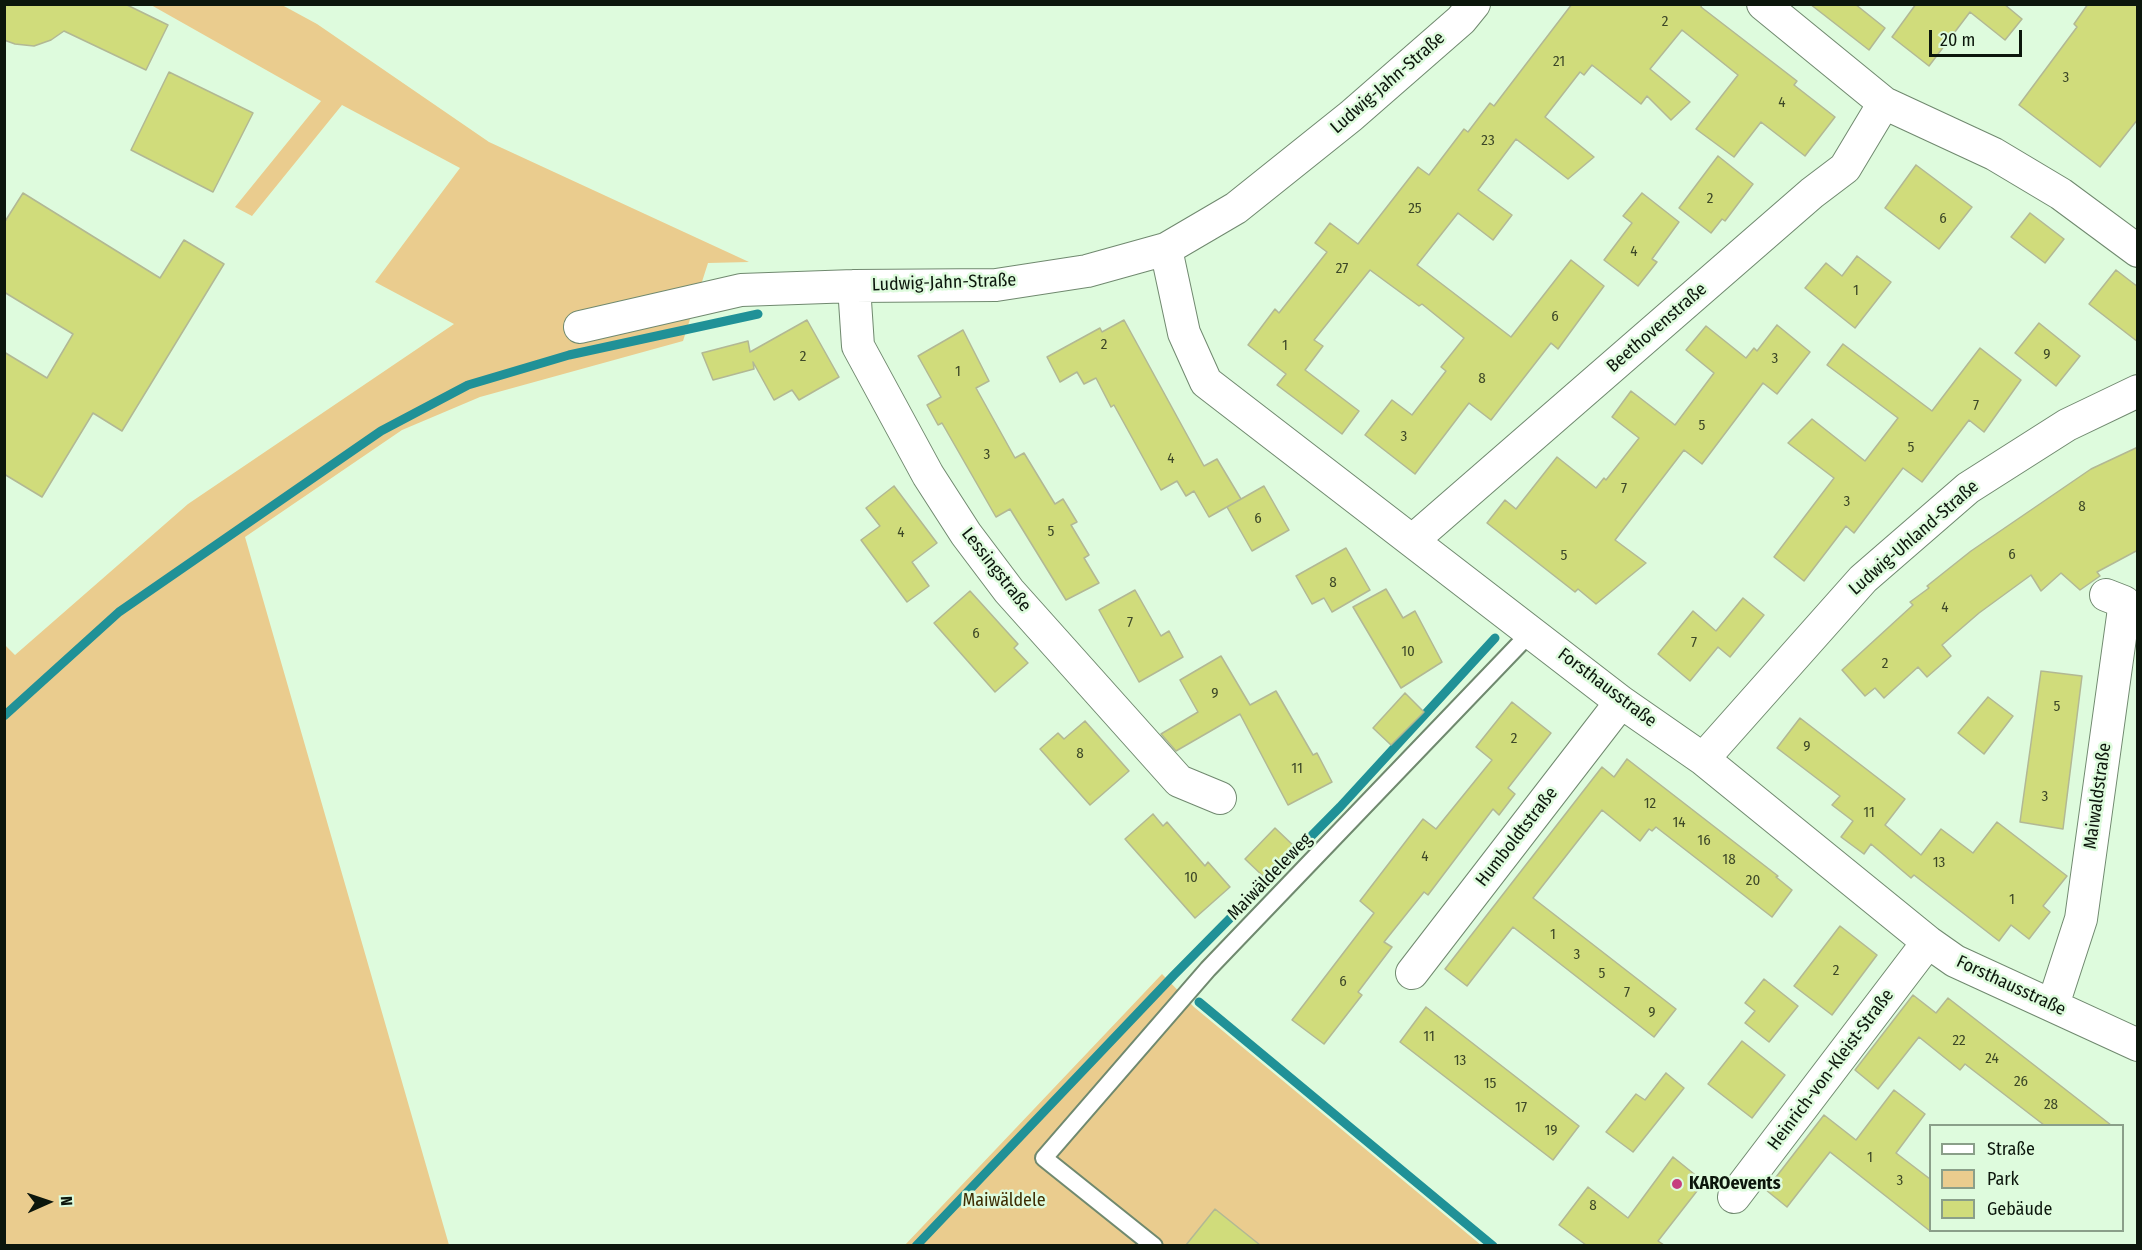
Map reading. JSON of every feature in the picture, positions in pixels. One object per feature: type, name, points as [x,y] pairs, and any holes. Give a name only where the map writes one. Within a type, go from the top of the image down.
[{"type":"street","name":"Ludwig-Jahn-Straße","points":[[580,327],[741,290],[996,285],[1087,271],[1166,249],[1236,208],[1351,116],[1461,20],[1474,4]]},
{"type":"street","points":[[1763,4],[1884,103],[1994,154],[2061,194],[2138,251]]},
{"type":"street","name":"Beethovenstraße","points":[[1413,540],[1812,193],[1845,168],[1884,103]]},
{"type":"street","name":"Forsthausstraße","points":[[1166,249],[1184,333],[1206,382],[1322,474],[1413,540],[1621,702],[1703,759],[1954,961],[2138,1045]]},
{"type":"street","name":"Lessingstraße","points":[[854,286],[858,346],[928,475],[966,534],[1010,591],[1179,781],[1220,798]]},
{"type":"street","name":"Ludwig-Uhland-Straße","points":[[1703,759],[1863,579],[1968,488],[2067,424],[2138,391]]},
{"type":"street","name":"Maiwaldstraße","points":[[2053,1005],[2081,919],[2123,616],[2124,602],[2106,595]]},
{"type":"street","name":"Humboldtstraße","points":[[1412,973],[1621,702]]},
{"type":"street","name":"Heinrich-von-Kleist-Straße","points":[[1734,1197],[1928,942]]},
{"type":"lane","name":"Maiwäldeleweg","points":[[1154,1245],[1044,1158],[1208,969],[1532,631]]},
{"type":"green space","points":[[151,5],[282,5],[317,24],[489,142],[749,262],[708,263],[683,341],[480,397],[402,430],[245,537],[449,1245],[5,1245],[4,644],[15,655],[188,504],[454,324],[375,282],[460,168],[342,105],[252,216],[235,207],[321,101]]},
{"type":"green space","name":"Maiwäldele","points":[[1162,974],[1194,1007],[1481,1245],[904,1246]]},
{"type":"building","points":[[4,4],[125,4],[168,25],[146,70],[64,31],[51,40],[34,46],[4,40]]},
{"type":"building","points":[[1572,4],[1702,4],[1701,7],[1797,81],[1794,85],[1835,117],[1805,156],[1761,122],[1734,157],[1696,129],[1738,75],[1682,30],[1650,69],[1690,102],[1671,120],[1647,96],[1641,104],[1592,65],[1584,75],[1580,72],[1545,117],[1594,157],[1568,179],[1516,139],[1478,190],[1512,215],[1493,240],[1458,213],[1417,265],[1511,337],[1571,260],[1604,286],[1558,349],[1551,343],[1491,420],[1469,403],[1415,474],[1365,435],[1392,400],[1412,415],[1446,371],[1441,367],[1464,338],[1422,304],[1419,306],[1370,270],[1314,340],[1323,346],[1305,370],[1359,411],[1342,434],[1277,385],[1286,374],[1248,345],[1275,309],[1279,313],[1327,252],[1315,243],[1330,223],[1358,244],[1418,167],[1429,175],[1464,129],[1468,132],[1490,103],[1494,106]]},
{"type":"building","points":[[1810,4],[1855,4],[1885,28],[1869,50]]},
{"type":"building","points":[[1916,4],[2004,4],[2022,19],[2005,40],[1970,12],[1929,66],[1892,37]]},
{"type":"building","points":[[2088,4],[2138,4],[2138,119],[2100,167],[2019,105],[2077,27],[2074,24]]},
{"type":"building","points":[[169,72],[253,113],[213,192],[131,150]]},
{"type":"building","points":[[1718,156],[1753,184],[1725,221],[1722,219],[1711,233],[1679,208]]},
{"type":"building","points":[[1916,165],[1972,207],[1939,249],[1885,208]]},
{"type":"building","points":[[23,193],[160,278],[184,240],[224,264],[122,431],[93,413],[42,497],[4,474],[4,352],[47,378],[73,334],[4,292],[4,223]]},
{"type":"building","points":[[1642,193],[1679,222],[1652,259],[1657,262],[1638,286],[1604,260],[1632,223],[1623,216]]},
{"type":"building","points":[[2030,213],[2064,239],[2045,263],[2011,237]]},
{"type":"building","points":[[1857,256],[1891,282],[1855,328],[1805,288],[1826,263],[1842,276]]},
{"type":"building","points":[[2116,270],[2138,287],[2138,342],[2089,304]]},
{"type":"building","points":[[807,320],[839,377],[799,400],[792,390],[774,400],[753,362],[754,369],[713,380],[702,353],[748,341],[750,352]]},
{"type":"building","points":[[1124,320],[1204,466],[1217,459],[1241,499],[1209,517],[1194,491],[1186,496],[1177,481],[1161,490],[1114,405],[1111,407],[1096,378],[1084,384],[1077,372],[1060,382],[1047,357],[1100,328],[1102,332]]},
{"type":"building","points":[[2039,323],[2080,356],[2056,386],[2015,353]]},
{"type":"building","points":[[1777,325],[1810,352],[1777,394],[1763,383],[1702,464],[1684,450],[1615,540],[1646,563],[1596,604],[1578,589],[1575,592],[1487,523],[1505,500],[1516,509],[1557,457],[1596,488],[1604,478],[1606,480],[1639,438],[1612,417],[1631,391],[1675,425],[1714,373],[1686,350],[1706,326],[1746,358],[1754,348],[1757,351]]},
{"type":"building","points":[[963,330],[989,381],[976,388],[1015,458],[1024,453],[1055,504],[1063,499],[1077,522],[1071,525],[1089,555],[1084,558],[1099,583],[1066,600],[1010,509],[996,517],[942,423],[938,425],[927,405],[941,397],[918,356]]},
{"type":"building","points":[[1843,344],[1932,411],[1980,348],[2021,380],[1984,432],[1969,420],[1922,482],[1903,468],[1854,533],[1846,526],[1804,581],[1774,557],[1834,478],[1788,443],[1812,419],[1865,461],[1898,418],[1827,365]]},
{"type":"building","points":[[2138,447],[2138,550],[2097,572],[2100,576],[2080,590],[2061,573],[2041,591],[2031,575],[1979,613],[1942,645],[1951,656],[1927,677],[1918,667],[1884,698],[1875,688],[1865,696],[1842,670],[1913,605],[1910,602],[1929,588],[1927,586],[1971,551],[2091,469]]},
{"type":"building","points":[[894,486],[937,543],[912,562],[929,586],[907,602],[861,540],[880,526],[866,508]]},
{"type":"building","points":[[1264,486],[1289,530],[1252,551],[1227,507]]},
{"type":"building","points":[[1346,548],[1370,590],[1332,612],[1324,598],[1312,604],[1296,576]]},
{"type":"building","points":[[1386,589],[1403,618],[1415,611],[1442,662],[1401,688],[1353,607]]},
{"type":"building","points":[[1135,590],[1161,636],[1169,631],[1183,657],[1139,682],[1099,610]]},
{"type":"building","points":[[970,591],[1018,644],[1014,648],[1028,663],[995,692],[934,623]]},
{"type":"building","points":[[1743,598],[1764,615],[1730,657],[1718,647],[1690,681],[1658,654],[1693,611],[1716,631]]},
{"type":"building","points":[[1221,656],[1250,705],[1276,691],[1313,755],[1317,753],[1332,782],[1288,805],[1240,714],[1176,751],[1161,734],[1198,712],[1180,680]]},
{"type":"building","points":[[2041,671],[2082,676],[2063,829],[2020,822]]},
{"type":"building","points":[[1405,693],[1424,712],[1391,745],[1373,728]]},
{"type":"building","points":[[1988,697],[2013,716],[1984,754],[1958,733]]},
{"type":"building","points":[[1512,702],[1551,733],[1508,788],[1515,794],[1499,815],[1493,809],[1428,895],[1424,892],[1384,942],[1392,947],[1358,992],[1362,995],[1324,1044],[1292,1020],[1374,913],[1360,901],[1423,819],[1436,829],[1492,760],[1476,747]]},
{"type":"building","points":[[1800,718],[1905,799],[1885,825],[1921,855],[1941,829],[1973,853],[1997,822],[2067,876],[2043,906],[2050,912],[2029,939],[2011,925],[1999,941],[1914,875],[1911,878],[1871,844],[1864,854],[1841,837],[1853,821],[1832,805],[1840,796],[1777,748]]},
{"type":"building","points":[[1085,721],[1129,771],[1090,805],[1040,749],[1058,733],[1064,739]]},
{"type":"building","points":[[1627,759],[1778,876],[1776,877],[1792,890],[1772,917],[1656,827],[1652,831],[1649,829],[1640,841],[1602,810],[1533,898],[1676,1009],[1654,1037],[1513,927],[1467,986],[1445,969],[1602,767],[1614,777]]},
{"type":"building","points":[[1153,814],[1163,826],[1167,822],[1205,866],[1208,862],[1230,887],[1195,918],[1125,839]]},
{"type":"building","points":[[1275,828],[1295,847],[1265,878],[1245,859]]},
{"type":"building","points":[[1840,926],[1877,955],[1832,1015],[1794,986]]},
{"type":"building","points":[[1764,979],[1798,1006],[1769,1042],[1745,1023],[1755,1011],[1745,1003]]},
{"type":"building","points":[[1913,995],[1936,1013],[1948,998],[2110,1124],[2043,1124],[1965,1064],[1960,1070],[1919,1037],[1878,1089],[1855,1070]]},
{"type":"building","points":[[1426,1007],[1579,1126],[1553,1160],[1400,1042]]},
{"type":"building","points":[[1742,1041],[1785,1075],[1752,1118],[1708,1084]]},
{"type":"building","points":[[1666,1073],[1684,1088],[1633,1152],[1606,1132],[1636,1094],[1645,1100]]},
{"type":"building","points":[[1894,1090],[1925,1114],[1896,1153],[1929,1178],[1929,1230],[1830,1152],[1787,1207],[1766,1190],[1824,1115],[1856,1140]]},
{"type":"building","points":[[1673,1157],[1704,1182],[1658,1241],[1664,1245],[1586,1245],[1559,1225],[1588,1187],[1628,1218]]},
{"type":"building","points":[[1215,1209],[1260,1245],[1186,1245]]},
{"type":"waterway","points":[[4,716],[119,612],[381,431],[468,385],[569,355],[758,314]]},
{"type":"waterway","points":[[916,1246],[1174,975],[1340,807],[1495,638]]},
{"type":"waterway","points":[[1199,1002],[1493,1246]]},
{"type":"place","name":"KAROevents","points":[[1677,1184]]}]
